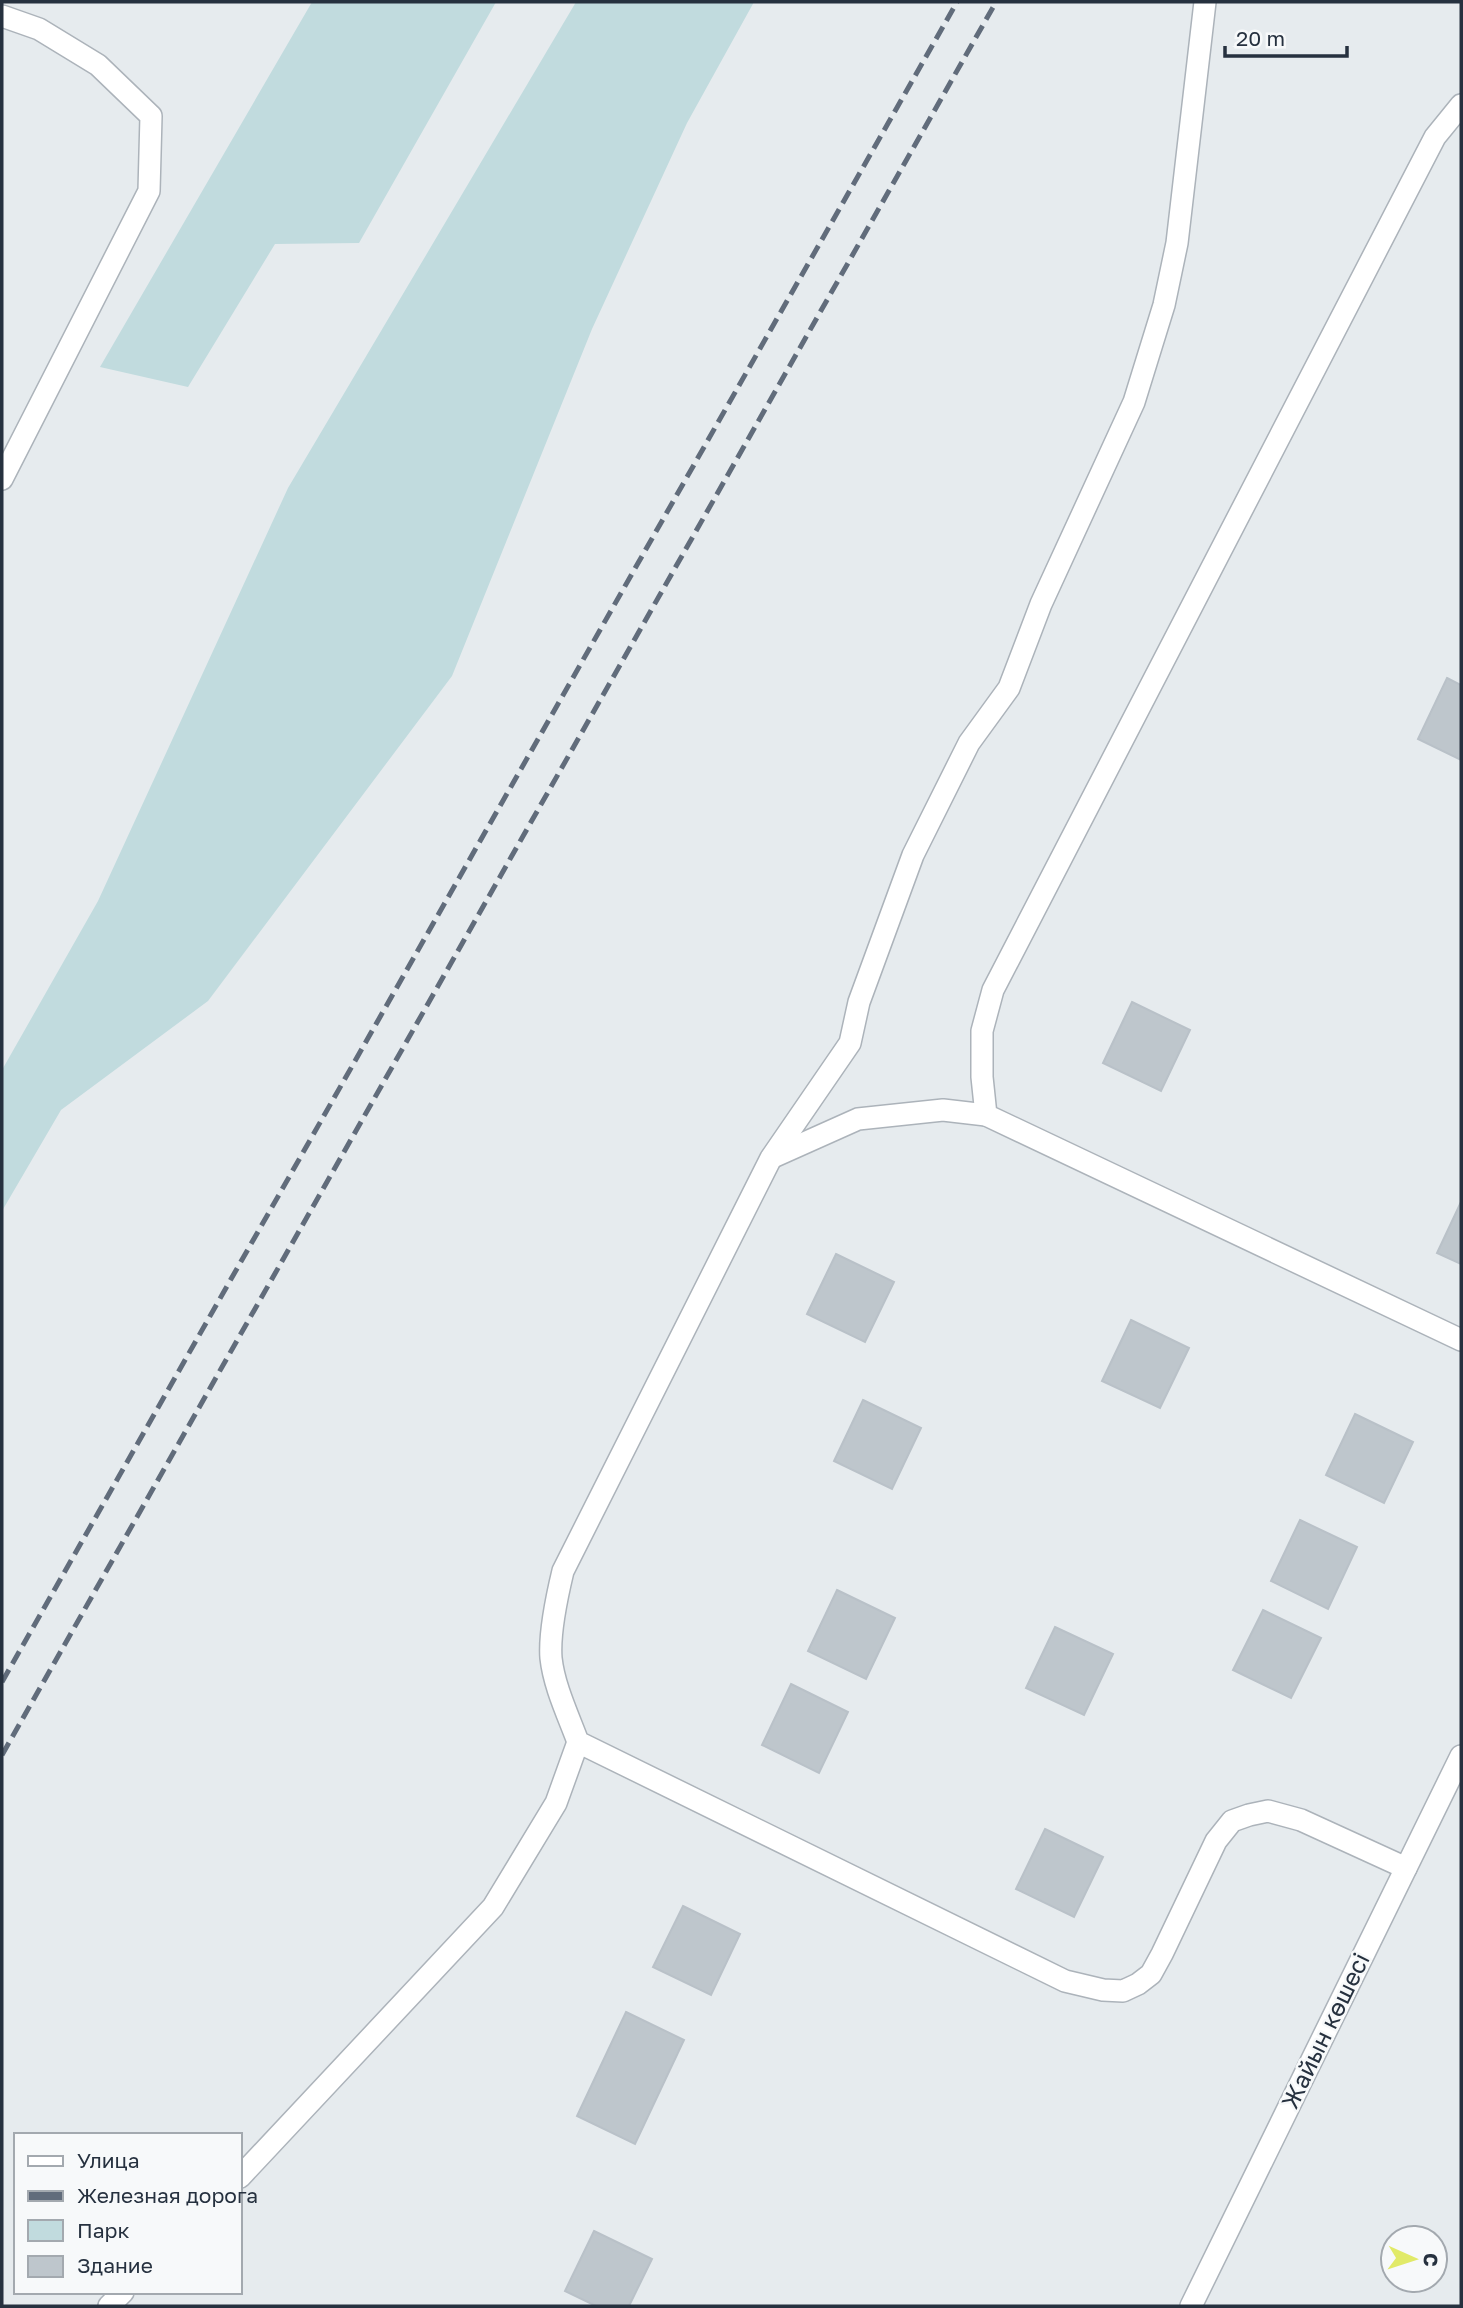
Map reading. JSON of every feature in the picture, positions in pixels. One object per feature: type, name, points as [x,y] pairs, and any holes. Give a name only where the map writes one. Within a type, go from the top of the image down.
[{"type":"street","points":[[242,2175],[493,1908],[556,1803],[578,1742],[556,1682],[551,1657],[557,1593],[563,1571],[771,1158],[850,1043],[859,1002],[913,855],[969,743],[1009,688],[1041,604],[1134,402],[1164,305],[1177,243],[1205,2]]},
{"type":"street","points":[[2,16],[39,29],[98,65],[151,116],[149,191],[2,479]]},
{"type":"street","points":[[986,1115],[982,1077],[982,1031],[993,990],[1435,137],[1461,105]]},
{"type":"street","points":[[771,1158],[858,1119],[943,1110],[986,1115],[1461,1340]]},
{"type":"street","points":[[578,1742],[1065,1981],[1102,1990],[1123,1991],[1150,1974],[1163,1954],[1216,1841],[1232,1821],[1268,1811],[1301,1820],[1406,1868]]},
{"type":"street","name":"Жайын көшесі","points":[[1191,2306],[1461,1756]]},
{"type":"green space","points":[[312,2],[496,2],[359,243],[275,244],[188,387],[100,367]]},
{"type":"green space","points":[[576,2],[754,2],[687,123],[592,329],[452,676],[208,1001],[61,1110],[2,1211],[2,1070],[98,901],[288,488]]},
{"type":"building","points":[[1447,678],[1461,685],[1461,760],[1418,739]]},
{"type":"building","points":[[1132,1002],[1190,1030],[1161,1091],[1103,1063]]},
{"type":"building","points":[[1461,1202],[1461,1264],[1437,1253]]},
{"type":"building","points":[[836,1254],[894,1282],[865,1342],[807,1314]]},
{"type":"building","points":[[1131,1320],[1189,1348],[1160,1408],[1102,1381]]},
{"type":"building","points":[[863,1400],[921,1428],[892,1489],[834,1461]]},
{"type":"building","points":[[1355,1414],[1413,1442],[1384,1503],[1326,1475]]},
{"type":"building","points":[[1300,1520],[1357,1547],[1328,1609],[1271,1581]]},
{"type":"building","points":[[837,1590],[895,1618],[866,1679],[808,1651]]},
{"type":"building","points":[[1263,1610],[1321,1638],[1291,1698],[1233,1670]]},
{"type":"building","points":[[1055,1627],[1113,1654],[1084,1715],[1026,1688]]},
{"type":"building","points":[[791,1684],[848,1712],[819,1773],[762,1745]]},
{"type":"building","points":[[1045,1829],[1103,1857],[1074,1917],[1016,1889]]},
{"type":"building","points":[[683,1906],[740,1934],[711,1995],[653,1967]]},
{"type":"building","points":[[626,2012],[684,2040],[635,2144],[577,2116]]},
{"type":"building","points":[[594,2231],[652,2259],[629,2306],[596,2306],[565,2291]]},
{"type":"railway","points":[[2,1682],[957,2]]},
{"type":"railway","points":[[2,1755],[996,2]]}]
